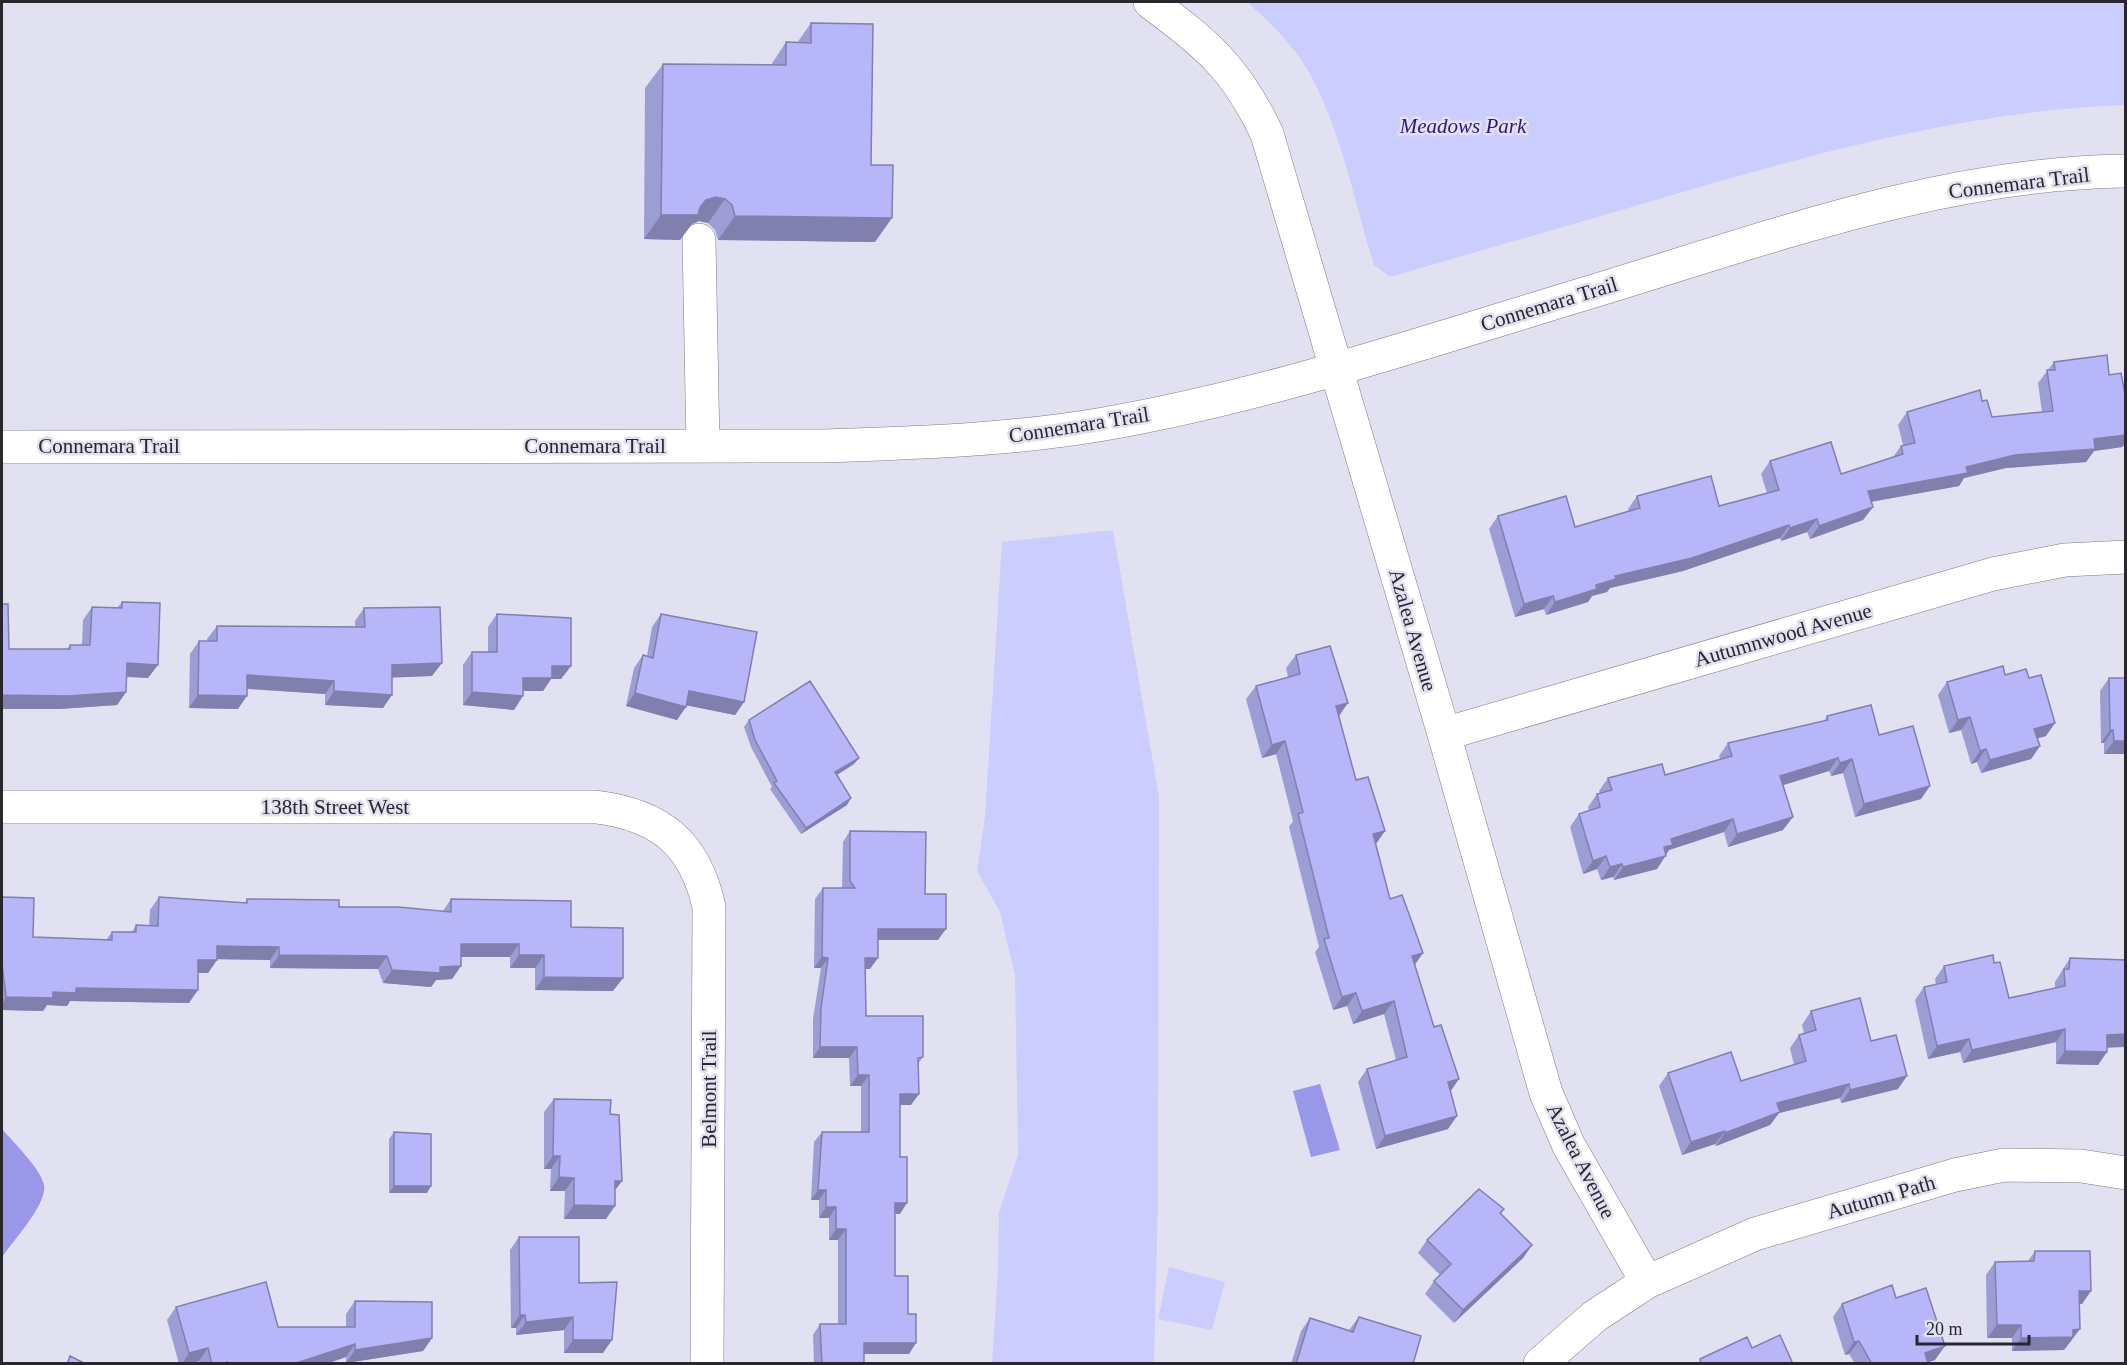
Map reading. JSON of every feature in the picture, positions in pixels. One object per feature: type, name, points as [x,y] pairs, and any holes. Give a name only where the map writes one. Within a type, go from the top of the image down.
[{"type":"street","name":"Azalea Avenue","points":[[1150,2],[1199,38],[1224,62],[1256,111],[1267,134],[1555,1118],[1574,1156],[1647,1282]]},
{"type":"street","name":"Connemara Trail","points":[[2,447],[896,444],[1033,434],[1196,406],[1335,368],[1871,209],[1989,184],[2052,176],[2126,171]]},
{"type":"street","points":[[699,240],[703,446]]},
{"type":"street","name":"Autumnwood Avenue","points":[[1444,734],[1993,574],[2065,560],[2126,557]]},
{"type":"street","name":"138th Street West","points":[[2,807],[596,807],[640,816],[663,829]]},
{"type":"street","name":"Belmont Trail","points":[[663,829],[683,846],[695,863],[704,884],[709,907],[707,1364]]},
{"type":"street","name":"Autumn Path","points":[[1540,1364],[1595,1316],[1647,1282],[1710,1252],[1755,1234],[1954,1175],[2004,1165],[2040,1164],[2126,1173]]},
{"type":"green space","name":"Meadows Park","points":[[1247,2],[2125,2],[2125,105],[2013,115],[1903,134],[1740,175],[1390,277],[1374,265],[1339,143],[1310,74],[1282,35]]},
{"type":"green space","points":[[1113,530],[1159,797],[1158,1201],[1154,1363],[992,1363],[999,1212],[1018,1155],[1015,975],[1000,912],[977,871],[985,817],[1002,542]]},
{"type":"green space","points":[[1169,1267],[1225,1282],[1212,1330],[1158,1319]]},
{"type":"shaded area","points":[[1320,1084],[1340,1150],[1311,1157],[1293,1091]]},
{"type":"shaded area","points":[[2,1129],[38,1171],[44,1185],[44,1193],[41,1202],[2,1257]]},
{"type":"building","points":[[811,23],[873,24],[871,165],[893,165],[892,218],[735,216],[732,205],[725,199],[716,197],[706,200],[700,207],[698,215],[661,215],[663,64],[786,65],[786,42],[811,43]]},
{"type":"building","points":[[2107,355],[2109,375],[2121,373],[2126,399],[2126,435],[2094,439],[2095,449],[2015,455],[1966,467],[1968,473],[1868,491],[1873,507],[1819,526],[1817,519],[1790,528],[1789,525],[1692,558],[1615,576],[1616,579],[1596,585],[1597,589],[1555,602],[1553,596],[1524,604],[1498,516],[1566,496],[1575,527],[1640,508],[1637,496],[1711,476],[1719,506],[1779,490],[1770,461],[1831,442],[1841,474],[1903,454],[1901,446],[1915,443],[1907,412],[1980,390],[1982,401],[1987,400],[1992,417],[2053,411],[2047,370],[2055,370],[2054,362]]},
{"type":"building","points":[[122,602],[160,603],[158,665],[127,663],[126,692],[68,696],[2,695],[2,604],[8,604],[9,649],[70,649],[70,645],[90,645],[92,607],[122,608]]},
{"type":"building","points":[[440,607],[442,663],[392,665],[392,695],[334,691],[334,681],[247,675],[247,696],[198,695],[199,641],[217,641],[217,626],[365,627],[364,608]]},
{"type":"building","points":[[497,614],[571,618],[571,666],[552,666],[552,678],[523,678],[523,696],[472,692],[472,652],[497,652]]},
{"type":"building","points":[[661,614],[757,632],[744,702],[689,691],[686,707],[635,693],[643,655],[653,658]]},
{"type":"building","points":[[1330,646],[1348,703],[1336,706],[1356,780],[1368,777],[1385,831],[1373,834],[1390,899],[1402,895],[1423,953],[1412,956],[1434,1027],[1441,1025],[1459,1079],[1448,1082],[1457,1116],[1385,1136],[1367,1069],[1407,1057],[1394,1001],[1362,1011],[1356,993],[1342,997],[1324,939],[1329,938],[1298,814],[1303,812],[1285,741],[1272,745],[1256,686],[1300,674],[1296,655]]},
{"type":"building","points":[[2003,666],[2005,675],[2026,669],[2029,678],[2041,675],[2055,723],[2034,729],[2040,746],[1990,760],[1986,749],[1980,751],[1970,717],[1958,720],[1947,682]]},
{"type":"building","points":[[2109,678],[2126,678],[2126,741],[2114,741],[2113,730],[2110,730]]},
{"type":"building","points":[[810,681],[859,758],[835,772],[851,798],[806,828],[774,783],[777,781],[755,740],[749,720]]},
{"type":"building","points":[[1871,705],[1879,735],[1913,726],[1930,786],[1864,804],[1852,759],[1840,763],[1838,758],[1780,776],[1793,817],[1737,834],[1733,819],[1671,839],[1673,845],[1664,847],[1666,856],[1623,867],[1622,864],[1610,867],[1606,856],[1593,861],[1579,814],[1600,807],[1597,794],[1612,790],[1608,778],[1662,764],[1665,775],[1732,756],[1728,743],[1828,720],[1827,716]]},
{"type":"building","points":[[850,831],[926,832],[925,894],[946,894],[946,929],[878,929],[878,958],[865,958],[866,1016],[923,1016],[923,1057],[918,1058],[919,1094],[900,1094],[900,1157],[907,1157],[907,1203],[895,1203],[895,1276],[908,1276],[908,1314],[916,1314],[916,1343],[864,1343],[864,1364],[822,1364],[820,1324],[846,1324],[846,1229],[836,1229],[836,1207],[826,1207],[826,1190],[818,1190],[822,1132],[869,1132],[869,1075],[858,1075],[857,1047],[820,1047],[821,1008],[828,958],[822,957],[823,888],[855,888],[850,881]]},
{"type":"building","points":[[2,897],[34,898],[33,937],[112,940],[112,932],[136,932],[136,925],[158,926],[159,897],[247,903],[247,899],[339,900],[339,907],[398,907],[451,912],[451,899],[571,901],[571,927],[623,928],[623,978],[544,977],[544,955],[519,955],[519,944],[461,944],[461,966],[440,967],[440,973],[392,970],[387,956],[279,955],[279,947],[217,946],[217,960],[198,960],[198,990],[76,988],[76,993],[53,992],[53,998],[6,997],[2,964]]},
{"type":"building","points":[[1993,955],[1994,963],[2000,962],[2009,998],[2065,986],[2064,969],[2069,969],[2070,958],[2126,960],[2126,1034],[2107,1035],[2107,1052],[2065,1051],[2065,1029],[1972,1050],[1969,1039],[1937,1046],[1924,987],[1947,982],[1944,966]]},
{"type":"building","points":[[1860,998],[1871,1041],[1896,1035],[1907,1076],[1850,1090],[1849,1084],[1777,1103],[1780,1112],[1725,1133],[1725,1131],[1691,1142],[1668,1073],[1731,1052],[1741,1081],[1806,1061],[1799,1035],[1816,1030],[1811,1011]]},
{"type":"building","points":[[554,1099],[611,1100],[610,1114],[619,1115],[622,1181],[615,1181],[615,1206],[574,1205],[574,1178],[559,1177],[560,1156],[553,1156]]},
{"type":"building","points":[[394,1132],[431,1134],[431,1186],[394,1186]]},
{"type":"building","points":[[1479,1189],[1504,1209],[1500,1213],[1532,1245],[1463,1310],[1434,1281],[1451,1264],[1427,1240]]},
{"type":"building","points":[[519,1237],[579,1237],[579,1283],[617,1282],[612,1340],[573,1340],[573,1317],[526,1322],[525,1315],[520,1315]]},
{"type":"building","points":[[2035,1251],[2090,1251],[2091,1291],[2079,1291],[2080,1329],[2073,1330],[2073,1337],[2021,1338],[2021,1325],[1997,1325],[1995,1262],[2034,1261]]},
{"type":"building","points":[[266,1282],[278,1327],[355,1327],[355,1301],[432,1302],[432,1338],[355,1350],[355,1344],[293,1364],[227,1364],[227,1362],[212,1364],[208,1348],[189,1353],[176,1307]]},
{"type":"building","points":[[1892,1285],[1896,1298],[1926,1288],[1945,1346],[1925,1353],[1928,1364],[1872,1364],[1859,1341],[1854,1342],[1842,1304]]},
{"type":"building","points":[[1359,1317],[1421,1336],[1413,1364],[1296,1364],[1310,1318],[1353,1332]]},
{"type":"building","points":[[1780,1335],[1793,1364],[1701,1364],[1700,1359],[1747,1337],[1752,1348]]},
{"type":"building","points":[[70,1356],[86,1364],[67,1364]]}]
